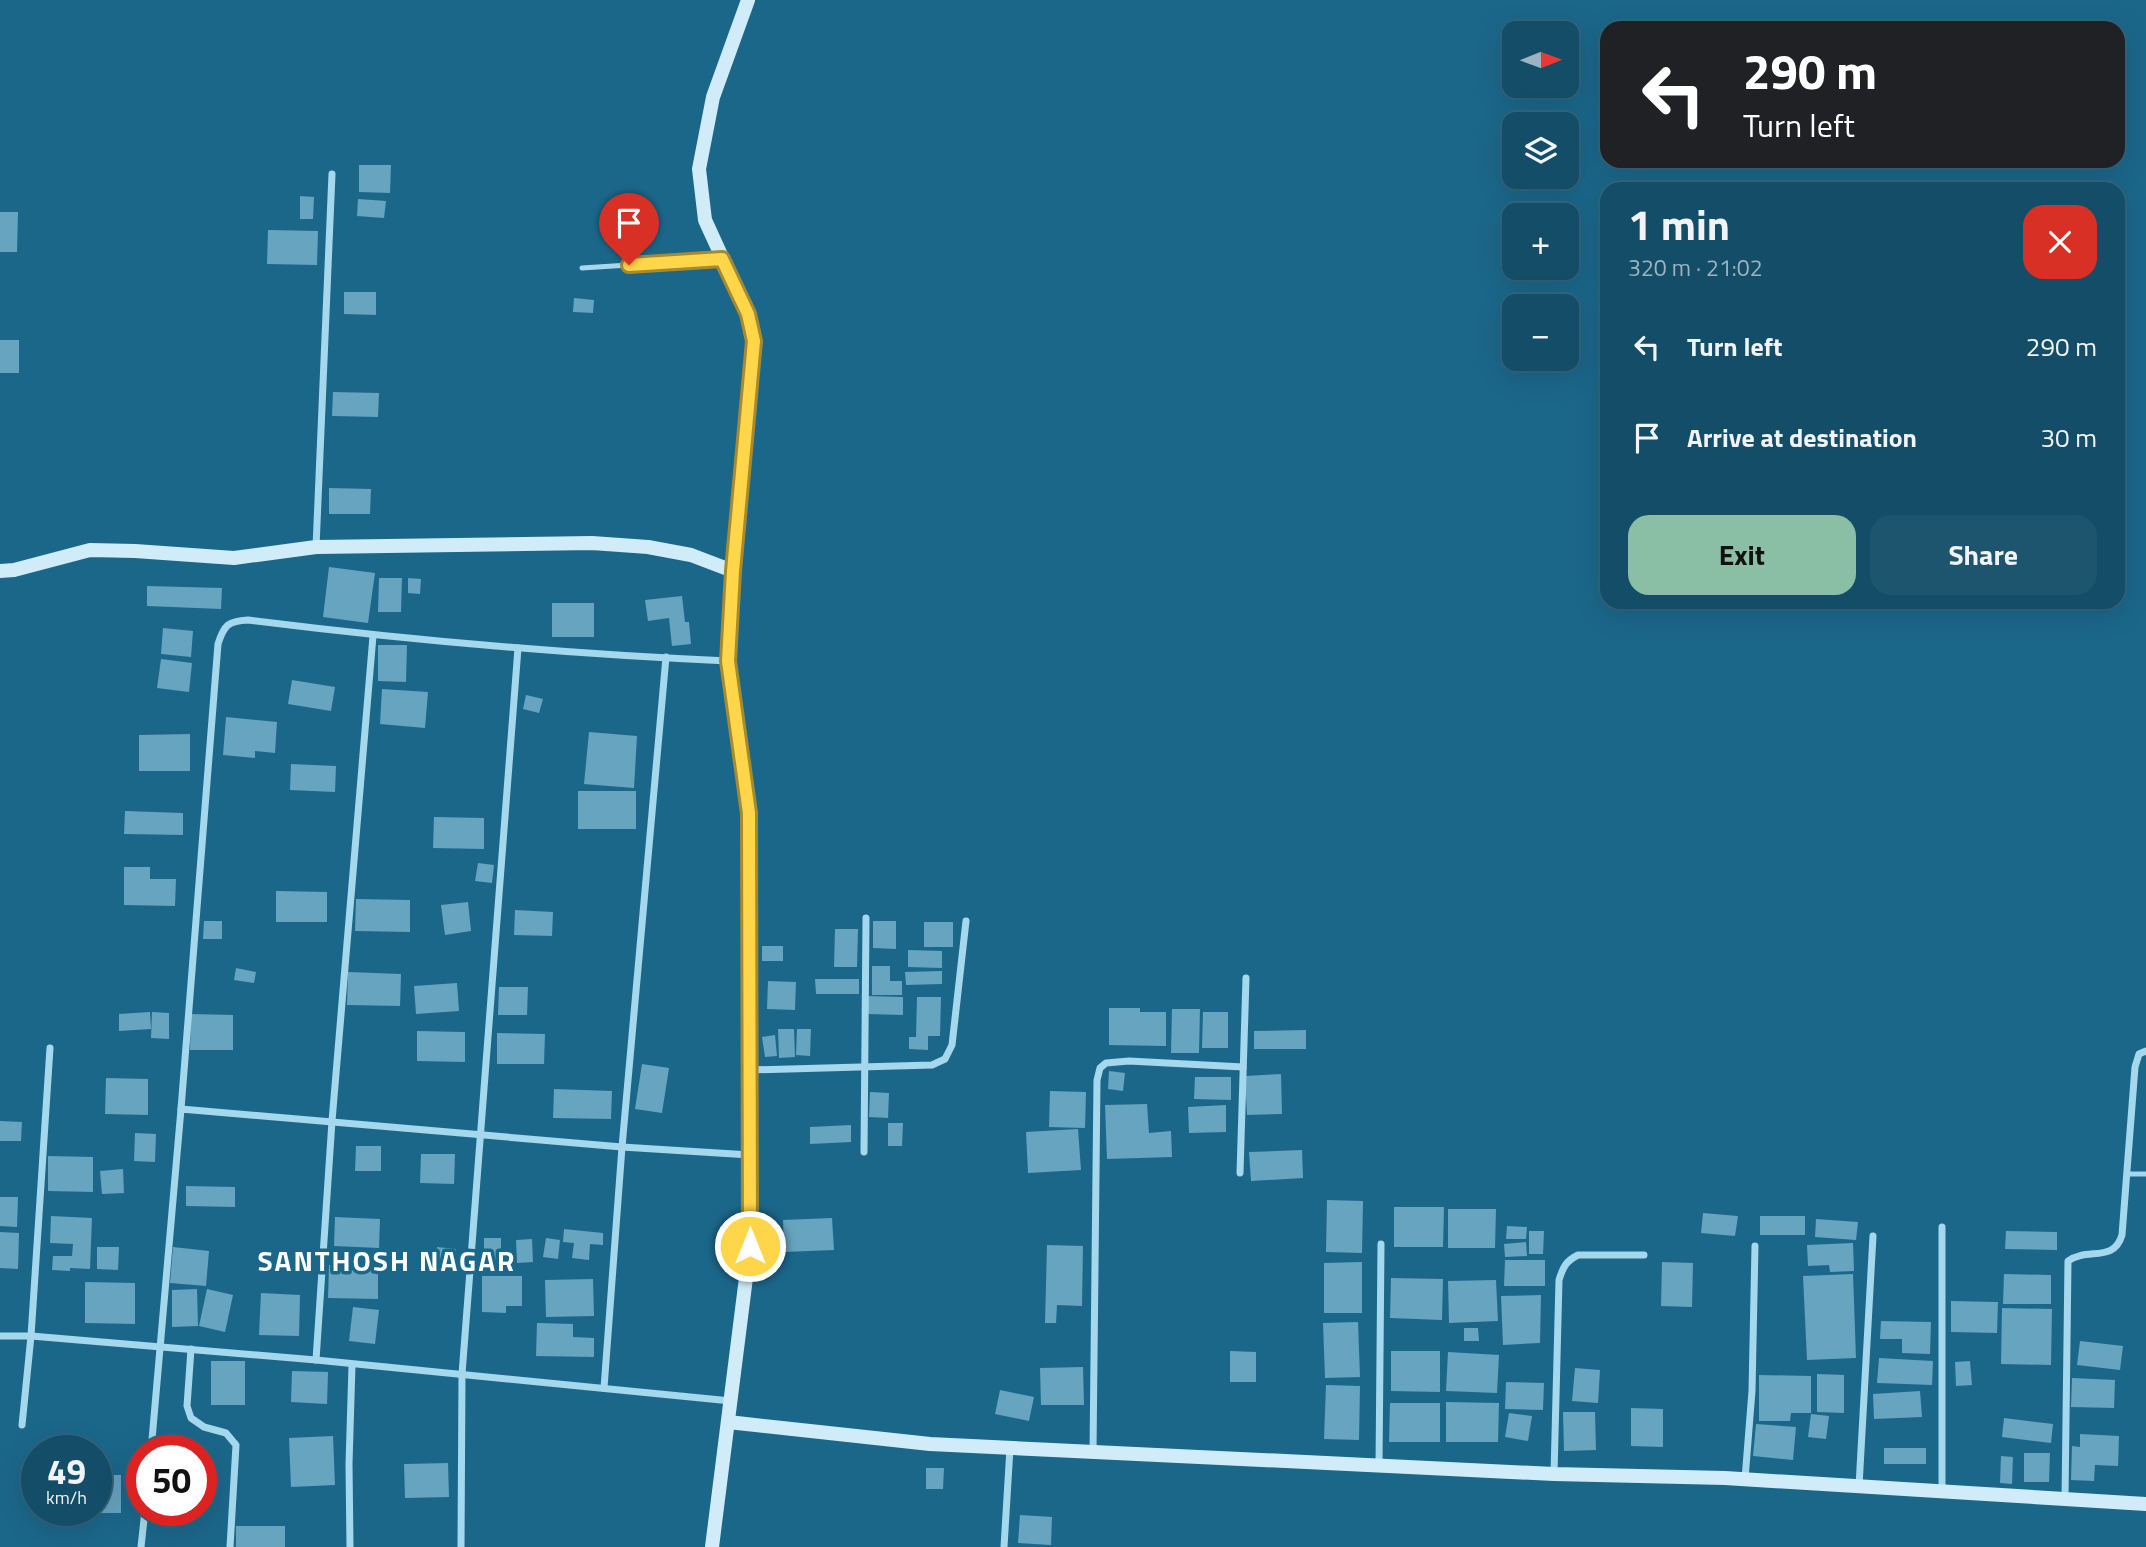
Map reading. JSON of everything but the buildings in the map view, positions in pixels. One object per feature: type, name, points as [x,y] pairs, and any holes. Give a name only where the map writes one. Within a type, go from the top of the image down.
[{"type":"main road","points":[[712,1547],[750,1246],[749,813],[722,661],[754,341],[748,314],[705,220],[699,169],[713,97],[748,0]]},
{"type":"main road","points":[[0,571],[14,570],[90,550],[234,558],[316,547],[592,542],[648,547],[691,555],[733,571]]},
{"type":"main road","points":[[728,1422],[930,1444],[1554,1474],[1745,1479],[2146,1504]]},
{"type":"street","points":[[316,547],[332,174]]},
{"type":"street","points":[[153,1435],[218,644],[223,628],[234,621],[248,620],[373,636],[722,661]]},
{"type":"street","points":[[316,1360],[332,1121],[373,636]]},
{"type":"street","points":[[461,1547],[462,1374],[518,648]]},
{"type":"street","points":[[604,1388],[622,1147],[666,657]]},
{"type":"street","points":[[864,1152],[866,918]]},
{"type":"street","points":[[750,1070],[932,1065],[945,1059],[953,1045],[966,921]]},
{"type":"street","points":[[1240,1173],[1246,978]]},
{"type":"street","points":[[22,1425],[31,1336],[50,1048]]},
{"type":"street","points":[[2065,1499],[2068,1261],[2074,1257],[2113,1251],[2120,1245],[2123,1235],[2135,1067],[2139,1054],[2146,1051]]},
{"type":"street","points":[[1093,1452],[1097,1080],[1100,1068],[1106,1063],[1129,1061],[1243,1067]]},
{"type":"street","points":[[181,1109],[622,1147],[750,1155]]},
{"type":"street","points":[[1942,1227],[1942,1492]]},
{"type":"street","points":[[1858,1486],[1873,1236]]},
{"type":"street","points":[[1379,1466],[1381,1244]]},
{"type":"street","points":[[1745,1479],[1752,1391],[1755,1246]]},
{"type":"street","points":[[1554,1474],[1559,1280],[1563,1268],[1569,1259],[1578,1255],[1644,1255]]},
{"type":"street","points":[[0,1336],[31,1336],[316,1360],[731,1401]]},
{"type":"street","points":[[191,1349],[187,1406],[191,1418],[204,1427],[226,1433],[236,1445],[230,1547]]},
{"type":"street","points":[[350,1547],[352,1365]]},
{"type":"street","points":[[1004,1547],[1010,1448]]},
{"type":"street","points":[[141,1547],[143,1526]]},
{"type":"lane","points":[[583,268],[722,259]]},
{"type":"lane","points":[[2127,1174],[2146,1174]]},
{"type":"district","name":"SANTHOSH NAGAR","points":[[387,1260]]},
{"type":"route","points":[[629,265],[722,259],[748,314],[754,341],[733,571],[728,661],[749,813],[750,1246]]}]
